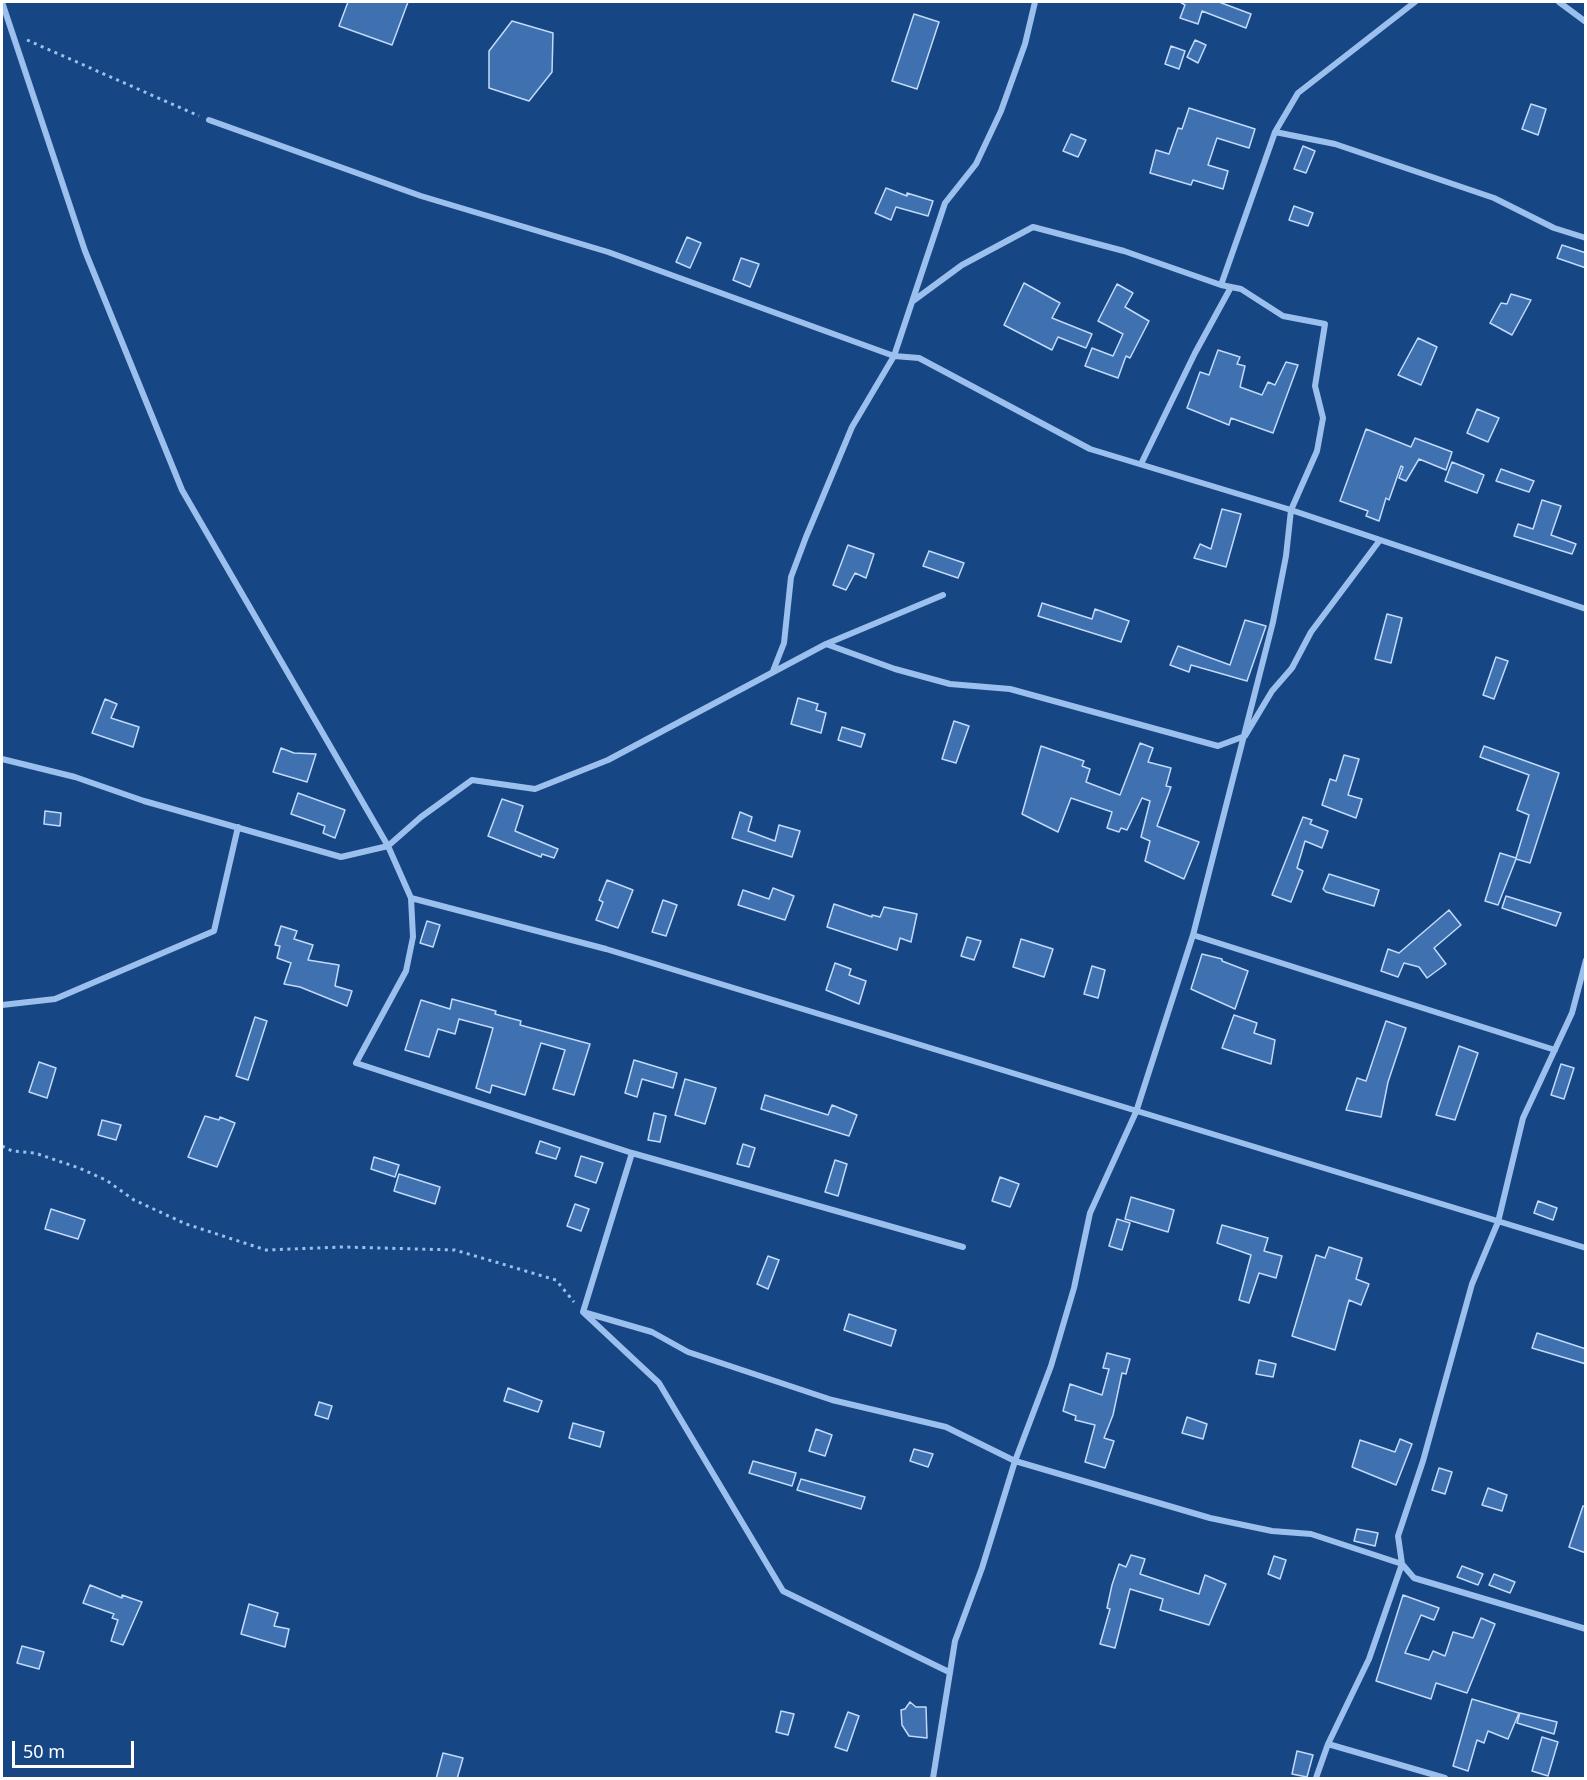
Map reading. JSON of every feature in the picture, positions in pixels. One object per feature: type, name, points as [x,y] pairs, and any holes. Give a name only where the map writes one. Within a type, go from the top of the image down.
[{"type":"street","points":[[2,2],[85,251],[182,490],[388,846],[411,898],[413,938],[406,971],[357,1063],[632,1153],[963,1247]]},
{"type":"street","points":[[772,672],[784,643],[791,577],[806,537],[852,427],[894,356],[945,203],[976,164],[1001,111],[1025,44],[1035,2]]},
{"type":"street","points":[[1221,285],[1275,132],[1298,93],[1415,2]]},
{"type":"street","points":[[1559,2],[1586,22]]},
{"type":"street","points":[[209,120],[421,196],[608,252],[894,356],[919,358],[1090,449],[1291,510],[1586,609]]},
{"type":"street","points":[[1275,132],[1345,148],[1494,198],[1554,228],[1586,238]]},
{"type":"street","points":[[913,302],[962,265],[1033,227],[1124,251],[1221,285],[1241,289],[1283,316],[1325,324],[1315,386],[1323,418],[1317,451],[1291,510],[1286,556],[1273,622],[1193,935],[1136,1112],[1090,1213],[1074,1288],[1051,1366],[1015,1461],[982,1569],[955,1641],[933,1779]]},
{"type":"street","points":[[1141,464],[1195,353],[1231,287]]},
{"type":"street","points":[[826,644],[895,669],[950,684],[1010,689],[1218,746],[1245,736],[1272,691],[1292,668],[1311,632],[1380,540]]},
{"type":"street","points":[[2,759],[75,777],[144,801],[341,857],[388,846],[421,817],[472,780],[535,789],[608,760],[826,644],[943,595]]},
{"type":"street","points":[[2,1005],[55,999],[214,931],[238,827]]},
{"type":"street","points":[[411,898],[617,952],[1586,1248]]},
{"type":"street","points":[[1193,935],[1555,1050]]},
{"type":"street","points":[[1317,1779],[1328,1744],[1369,1659],[1402,1564],[1398,1536],[1426,1450],[1472,1284],[1498,1222],[1523,1118],[1572,1013],[1586,960]]},
{"type":"street","points":[[584,1312],[632,1153]]},
{"type":"street","points":[[584,1312],[652,1332],[688,1352],[832,1400],[946,1427],[1015,1461],[1210,1518],[1272,1531],[1311,1534],[1402,1564],[1414,1578],[1586,1629]]},
{"type":"street","points":[[584,1312],[659,1383],[783,1591],[949,1672]]},
{"type":"street","points":[[1328,1744],[1445,1779]]},
{"type":"path","points":[[13,34],[209,120]]},
{"type":"path","points":[[2,1146],[12,1151],[35,1153],[79,1168],[106,1180],[142,1204],[186,1224],[244,1244],[266,1250],[343,1247],[455,1250],[556,1280],[584,1312]]},
{"type":"building","points":[[348,2],[408,2],[392,45],[339,26]]},
{"type":"building","points":[[1180,2],[1219,2],[1251,14],[1246,28],[1202,11],[1198,24],[1180,18],[1185,5]]},
{"type":"building","points":[[914,14],[939,22],[917,89],[892,81]]},
{"type":"building","points":[[512,21],[553,33],[552,72],[529,101],[489,88],[489,51]]},
{"type":"building","points":[[1195,40],[1206,45],[1198,63],[1187,57]]},
{"type":"building","points":[[1171,46],[1185,51],[1179,69],[1165,64]]},
{"type":"building","points":[[1531,104],[1546,109],[1538,135],[1522,129]]},
{"type":"building","points":[[1189,108],[1255,129],[1249,148],[1217,138],[1208,165],[1228,171],[1223,189],[1193,180],[1191,185],[1150,173],[1156,150],[1169,154],[1178,128],[1182,129]]},
{"type":"building","points":[[1071,134],[1086,140],[1078,157],[1063,151]]},
{"type":"building","points":[[1303,146],[1315,151],[1306,173],[1294,169]]},
{"type":"building","points":[[886,188],[907,196],[907,193],[933,201],[928,216],[896,207],[891,220],[875,213]]},
{"type":"building","points":[[1294,206],[1313,213],[1308,226],[1289,220]]},
{"type":"building","points":[[687,237],[701,243],[690,268],[676,262]]},
{"type":"building","points":[[1562,245],[1586,253],[1586,268],[1557,258]]},
{"type":"building","points":[[741,258],[759,264],[750,287],[733,280]]},
{"type":"building","points":[[1024,283],[1060,303],[1052,318],[1092,334],[1086,348],[1058,337],[1052,350],[1004,325]]},
{"type":"building","points":[[1117,284],[1133,293],[1125,307],[1149,321],[1130,358],[1126,356],[1118,378],[1085,366],[1092,348],[1113,356],[1123,334],[1098,321]]},
{"type":"building","points":[[1511,294],[1531,300],[1512,335],[1490,323],[1501,303],[1507,304]]},
{"type":"building","points":[[1418,338],[1437,347],[1421,385],[1398,375]]},
{"type":"building","points":[[1218,350],[1240,357],[1237,364],[1245,366],[1240,387],[1262,395],[1268,382],[1275,385],[1286,362],[1298,365],[1273,433],[1231,418],[1229,425],[1187,408],[1200,372],[1209,375]]},
{"type":"building","points":[[1477,409],[1499,418],[1488,442],[1467,433]]},
{"type":"building","points":[[1366,429],[1411,447],[1415,438],[1452,452],[1446,470],[1419,459],[1406,481],[1399,478],[1403,467],[1401,466],[1389,500],[1386,498],[1379,521],[1366,516],[1368,511],[1340,501]]},
{"type":"building","points":[[1452,462],[1484,475],[1477,493],[1445,481]]},
{"type":"building","points":[[1501,469],[1534,481],[1529,492],[1496,481]]},
{"type":"building","points":[[1542,500],[1561,506],[1551,535],[1576,544],[1572,554],[1514,536],[1518,524],[1533,529]]},
{"type":"building","points":[[1222,509],[1241,514],[1226,567],[1194,558],[1200,544],[1211,549]]},
{"type":"building","points":[[848,545],[874,554],[866,578],[855,573],[846,590],[833,585]]},
{"type":"building","points":[[929,551],[964,563],[958,578],[923,566]]},
{"type":"building","points":[[1042,603],[1092,619],[1095,609],[1129,621],[1121,642],[1038,616]]},
{"type":"building","points":[[1387,614],[1402,618],[1391,663],[1375,659]]},
{"type":"building","points":[[1245,620],[1266,626],[1247,681],[1191,665],[1189,672],[1170,665],[1178,646],[1230,665]]},
{"type":"building","points":[[1496,657],[1508,661],[1494,699],[1483,695]]},
{"type":"building","points":[[798,698],[818,704],[816,710],[826,713],[821,733],[791,724]]},
{"type":"building","points":[[105,699],[117,704],[111,718],[139,727],[133,747],[92,733]]},
{"type":"building","points":[[954,721],[969,726],[956,763],[942,759]]},
{"type":"building","points":[[842,727],[865,734],[861,747],[838,740]]},
{"type":"building","points":[[1140,743],[1153,748],[1148,762],[1171,768],[1166,786],[1171,787],[1157,826],[1199,842],[1184,879],[1145,861],[1150,841],[1141,837],[1150,801],[1142,798],[1127,830],[1121,828],[1119,832],[1107,828],[1112,812],[1071,798],[1058,832],[1022,814],[1041,746],[1084,761],[1082,766],[1090,769],[1086,782],[1120,795]]},
{"type":"building","points":[[1484,746],[1559,773],[1530,863],[1516,859],[1498,905],[1485,901],[1500,853],[1516,858],[1529,815],[1517,810],[1529,775],[1480,757]]},
{"type":"building","points":[[281,748],[294,753],[316,754],[307,782],[273,772]]},
{"type":"building","points":[[1344,755],[1359,759],[1348,795],[1362,799],[1356,818],[1322,805],[1330,779],[1336,781]]},
{"type":"building","points":[[298,793],[345,810],[335,838],[323,833],[325,826],[291,814]]},
{"type":"building","points":[[502,799],[523,806],[515,831],[558,849],[554,858],[542,854],[541,857],[488,836]]},
{"type":"building","points":[[45,811],[61,813],[60,826],[44,824]]},
{"type":"building","points":[[740,812],[752,817],[748,831],[775,841],[779,825],[800,831],[792,857],[732,838]]},
{"type":"building","points":[[1303,817],[1312,820],[1310,824],[1328,831],[1322,848],[1305,841],[1297,868],[1303,871],[1291,902],[1272,895]]},
{"type":"building","points":[[1329,874],[1379,890],[1374,906],[1326,892],[1323,889]]},
{"type":"building","points":[[607,880],[633,890],[618,928],[596,920],[603,902],[599,900]]},
{"type":"building","points":[[773,888],[794,896],[785,920],[738,905],[743,890],[769,899]]},
{"type":"building","points":[[1506,896],[1561,913],[1556,926],[1502,908]]},
{"type":"building","points":[[663,900],[677,905],[666,936],[652,932]]},
{"type":"building","points":[[834,904],[872,917],[872,915],[880,917],[884,907],[917,914],[911,942],[900,938],[897,950],[827,927]]},
{"type":"building","points":[[1449,910],[1461,925],[1434,948],[1446,964],[1427,978],[1419,967],[1404,963],[1398,977],[1381,971],[1388,949],[1399,953]]},
{"type":"building","points":[[427,921],[440,925],[433,947],[420,943]]},
{"type":"building","points":[[281,926],[297,931],[294,939],[313,945],[308,960],[339,965],[335,986],[352,991],[347,1006],[300,987],[284,984],[291,963],[277,958],[280,946],[275,945]]},
{"type":"building","points":[[967,937],[981,941],[974,960],[961,956]]},
{"type":"building","points":[[1021,939],[1053,949],[1044,977],[1013,967]]},
{"type":"building","points":[[1202,954],[1222,959],[1222,961],[1248,971],[1235,1009],[1191,989]]},
{"type":"building","points":[[835,963],[851,969],[849,975],[866,981],[859,1004],[826,990]]},
{"type":"building","points":[[1092,966],[1105,970],[1098,998],[1084,994]]},
{"type":"building","points":[[452,999],[496,1011],[495,1014],[521,1021],[520,1025],[590,1044],[574,1095],[553,1089],[565,1050],[541,1043],[525,1095],[492,1085],[490,1093],[476,1088],[493,1028],[459,1019],[455,1034],[438,1029],[429,1057],[405,1050],[421,1000],[450,1009]]},
{"type":"building","points":[[1234,1015],[1257,1023],[1254,1033],[1275,1040],[1271,1064],[1222,1048]]},
{"type":"building","points":[[255,1017],[267,1021],[248,1080],[236,1076]]},
{"type":"building","points":[[1386,1021],[1406,1028],[1388,1082],[1381,1117],[1346,1110],[1357,1078],[1366,1081]]},
{"type":"building","points":[[1459,1046],[1478,1053],[1455,1120],[1436,1115]]},
{"type":"building","points":[[634,1060],[677,1073],[673,1088],[642,1079],[637,1097],[625,1093]]},
{"type":"building","points":[[39,1062],[56,1068],[47,1098],[29,1092]]},
{"type":"building","points":[[1561,1064],[1574,1068],[1564,1099],[1551,1095]]},
{"type":"building","points":[[685,1079],[716,1088],[705,1124],[675,1115]]},
{"type":"building","points":[[765,1095],[828,1115],[832,1105],[857,1115],[849,1136],[761,1109]]},
{"type":"building","points":[[654,1113],[666,1116],[660,1142],[648,1140]]},
{"type":"building","points":[[205,1116],[219,1120],[220,1117],[235,1123],[217,1167],[188,1157]]},
{"type":"building","points":[[102,1120],[121,1125],[116,1140],[98,1135]]},
{"type":"building","points":[[540,1141],[560,1148],[556,1159],[536,1153]]},
{"type":"building","points":[[743,1144],[755,1148],[749,1167],[737,1164]]},
{"type":"building","points":[[581,1156],[603,1163],[596,1183],[575,1176]]},
{"type":"building","points":[[374,1157],[399,1165],[395,1177],[371,1169]]},
{"type":"building","points":[[835,1160],[847,1164],[838,1196],[825,1192]]},
{"type":"building","points":[[399,1174],[440,1187],[435,1204],[394,1191]]},
{"type":"building","points":[[1000,1177],[1019,1184],[1010,1207],[992,1201]]},
{"type":"building","points":[[1131,1197],[1174,1210],[1168,1232],[1125,1219]]},
{"type":"building","points":[[1538,1201],[1557,1208],[1553,1220],[1534,1213]]},
{"type":"building","points":[[575,1204],[589,1209],[581,1231],[567,1226]]},
{"type":"building","points":[[51,1209],[85,1220],[78,1239],[45,1229]]},
{"type":"building","points":[[1117,1219],[1130,1223],[1122,1250],[1109,1246]]},
{"type":"building","points":[[1222,1225],[1268,1238],[1264,1251],[1282,1256],[1276,1278],[1259,1273],[1249,1303],[1239,1300],[1251,1255],[1217,1243]]},
{"type":"building","points":[[1329,1247],[1362,1258],[1356,1279],[1369,1284],[1361,1305],[1349,1300],[1335,1350],[1292,1336],[1316,1255],[1325,1258]]},
{"type":"building","points":[[768,1256],[779,1260],[768,1289],[757,1284]]},
{"type":"building","points":[[849,1314],[896,1330],[891,1346],[844,1330]]},
{"type":"building","points":[[1537,1333],[1586,1349],[1586,1364],[1532,1348]]},
{"type":"building","points":[[1107,1353],[1130,1359],[1126,1374],[1122,1373],[1113,1415],[1104,1438],[1114,1441],[1105,1468],[1085,1462],[1095,1425],[1075,1420],[1076,1416],[1063,1411],[1070,1384],[1102,1395],[1109,1369],[1103,1368]]},
{"type":"building","points":[[1259,1360],[1276,1364],[1273,1377],[1256,1374]]},
{"type":"building","points":[[508,1388],[542,1401],[538,1412],[504,1401]]},
{"type":"building","points":[[319,1402],[332,1406],[328,1419],[315,1415]]},
{"type":"building","points":[[1187,1417],[1207,1424],[1203,1439],[1182,1433]]},
{"type":"building","points":[[573,1423],[604,1432],[600,1447],[569,1438]]},
{"type":"building","points":[[816,1429],[832,1435],[825,1456],[809,1451]]},
{"type":"building","points":[[1400,1439],[1412,1444],[1396,1485],[1352,1467],[1360,1440],[1395,1452]]},
{"type":"building","points":[[914,1449],[933,1454],[928,1467],[910,1461]]},
{"type":"building","points":[[753,1461],[796,1473],[792,1486],[749,1473]]},
{"type":"building","points":[[1439,1468],[1452,1472],[1445,1494],[1432,1490]]},
{"type":"building","points":[[801,1479],[865,1497],[861,1509],[797,1490]]},
{"type":"building","points":[[1488,1488],[1507,1495],[1502,1511],[1482,1505]]},
{"type":"building","points":[[1583,1506],[1586,1506],[1586,1553],[1569,1547]]},
{"type":"building","points":[[1357,1529],[1378,1533],[1375,1546],[1354,1541]]},
{"type":"building","points":[[1131,1555],[1145,1559],[1140,1574],[1199,1594],[1205,1575],[1226,1584],[1209,1625],[1160,1610],[1163,1599],[1130,1589],[1115,1648],[1100,1644],[1110,1609],[1107,1608],[1112,1585],[1119,1564],[1126,1567]]},
{"type":"building","points":[[1274,1556],[1286,1560],[1280,1579],[1268,1574]]},
{"type":"building","points":[[1462,1566],[1483,1574],[1478,1585],[1457,1577]]},
{"type":"building","points":[[1494,1574],[1515,1582],[1510,1593],[1489,1585]]},
{"type":"building","points":[[90,1585],[122,1598],[122,1595],[142,1602],[123,1645],[111,1641],[118,1620],[112,1618],[114,1614],[83,1603]]},
{"type":"building","points":[[1403,1595],[1439,1608],[1434,1620],[1421,1615],[1405,1653],[1429,1660],[1433,1651],[1445,1656],[1453,1632],[1473,1638],[1481,1618],[1495,1624],[1467,1693],[1436,1683],[1431,1699],[1376,1681]]},
{"type":"building","points":[[249,1604],[278,1613],[274,1626],[289,1629],[285,1647],[241,1634]]},
{"type":"building","points":[[22,1646],[44,1652],[39,1669],[17,1663]]},
{"type":"building","points":[[1472,1699],[1519,1713],[1508,1739],[1488,1731],[1484,1743],[1477,1740],[1468,1771],[1453,1766]]},
{"type":"building","points":[[910,1702],[916,1707],[926,1707],[927,1738],[909,1736],[902,1725],[901,1710],[905,1709]]},
{"type":"building","points":[[781,1711],[794,1714],[788,1735],[776,1732]]},
{"type":"building","points":[[848,1712],[859,1716],[847,1751],[835,1747]]},
{"type":"building","points":[[1520,1713],[1557,1722],[1554,1734],[1517,1723]]},
{"type":"building","points":[[1542,1737],[1558,1742],[1548,1776],[1532,1771]]},
{"type":"building","points":[[1297,1751],[1313,1755],[1307,1777],[1292,1774]]},
{"type":"building","points":[[443,1753],[463,1758],[457,1779],[436,1779]]}]
